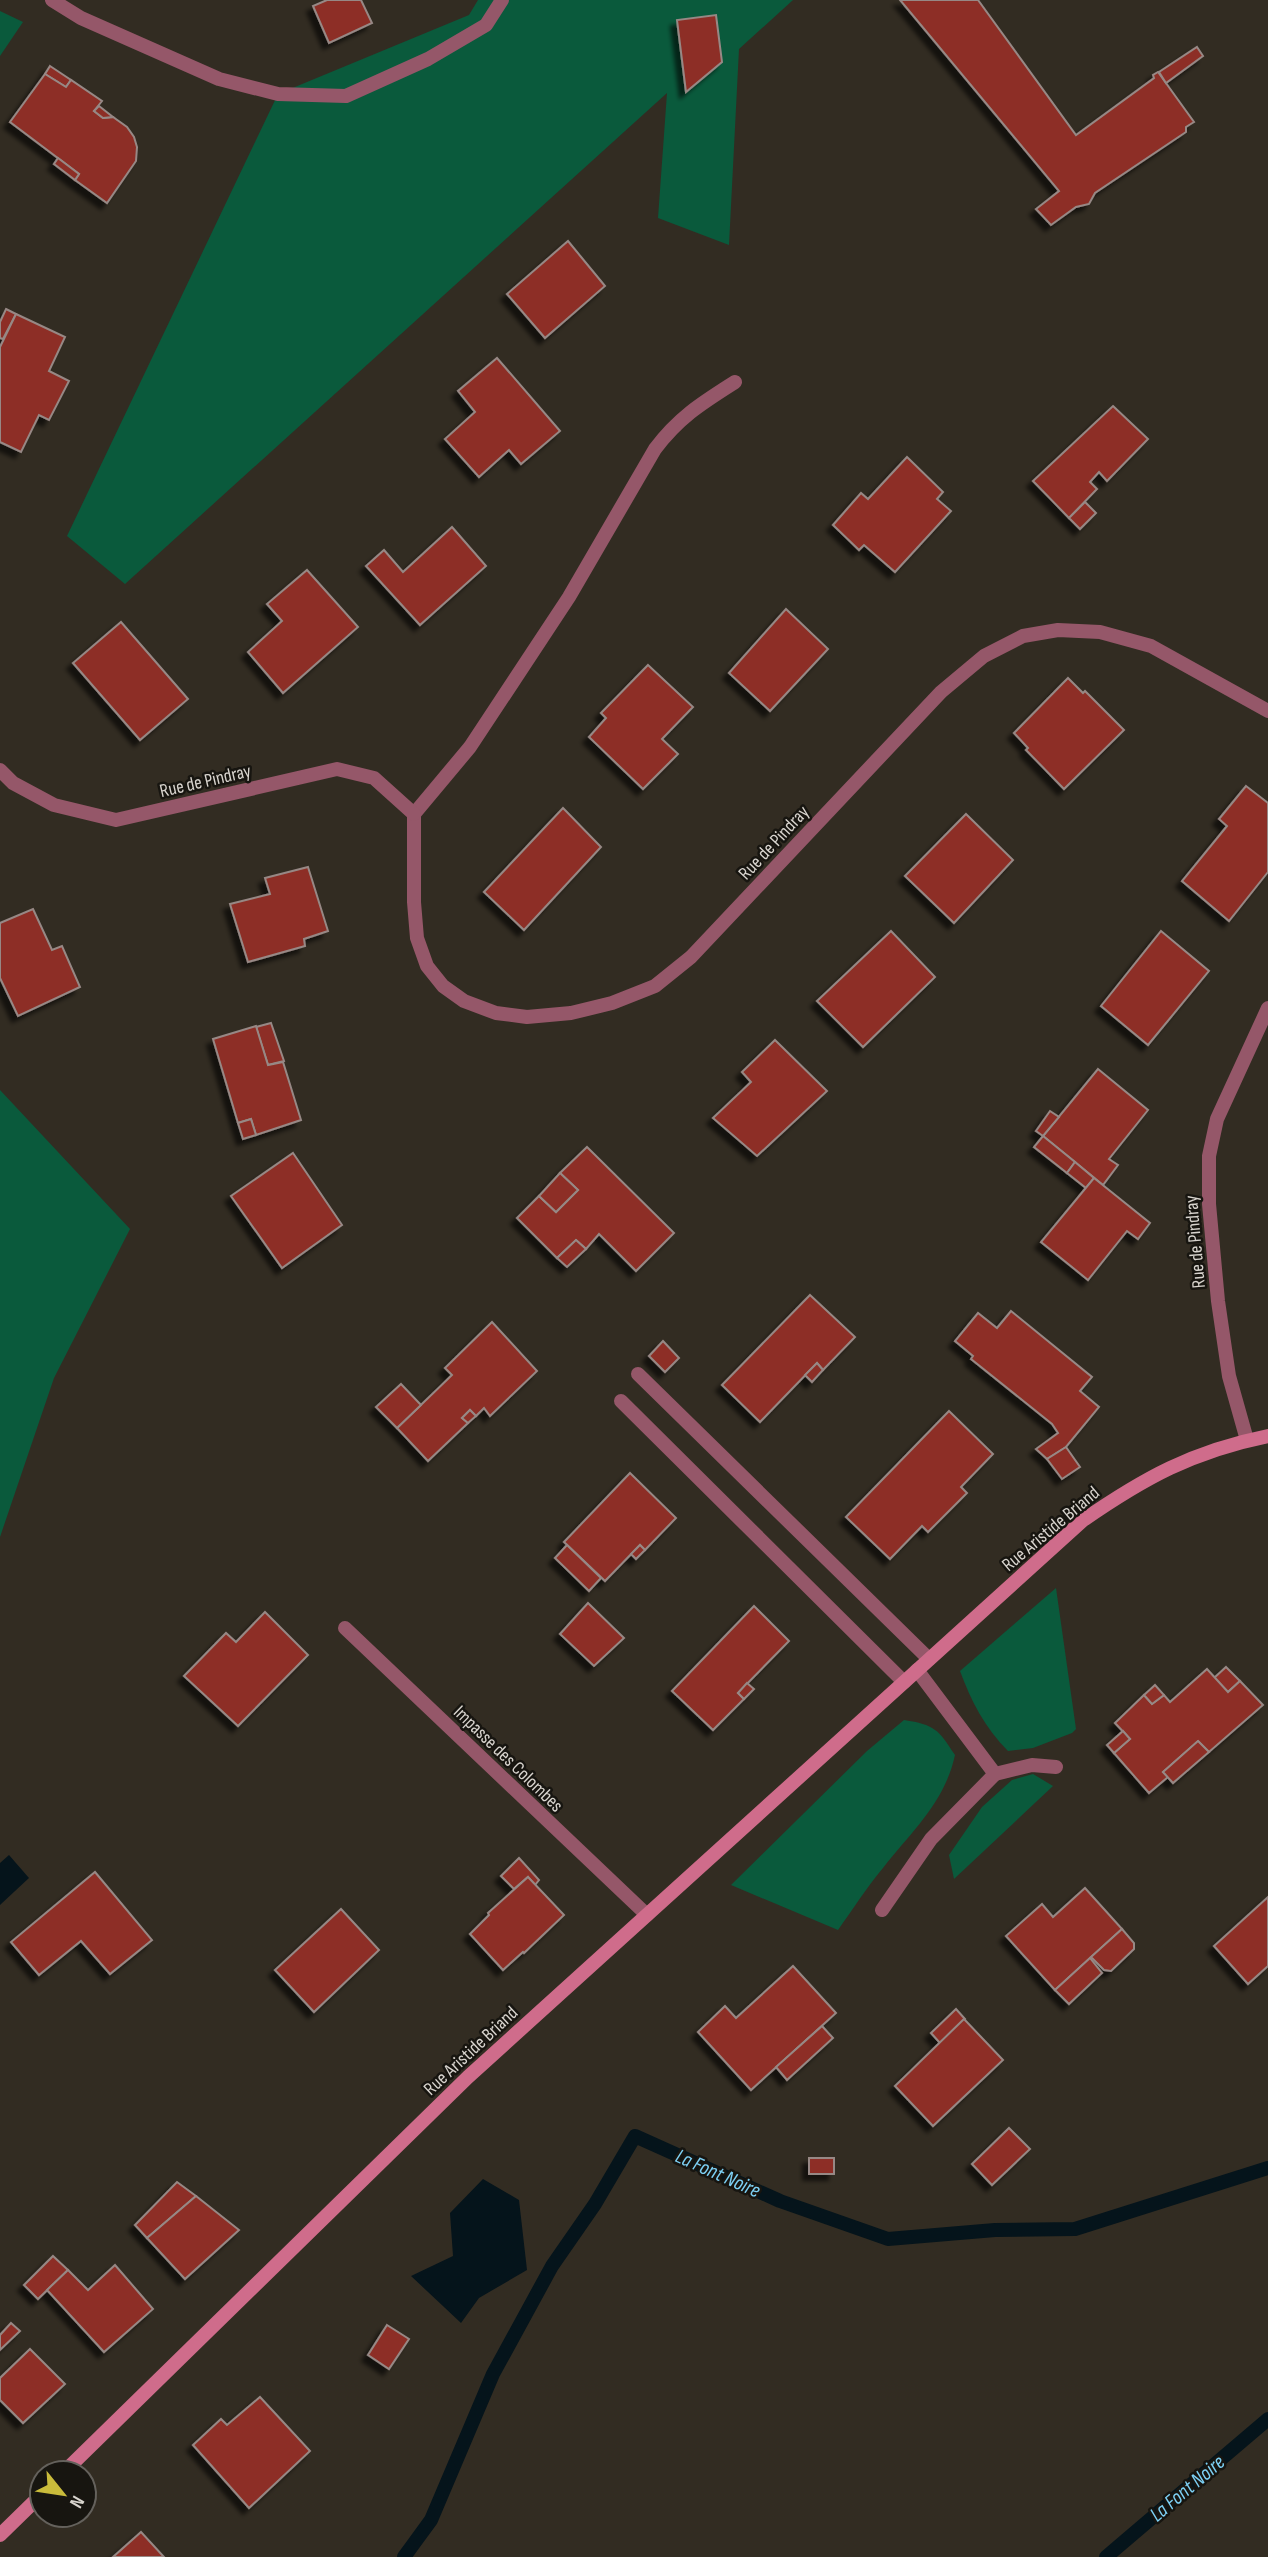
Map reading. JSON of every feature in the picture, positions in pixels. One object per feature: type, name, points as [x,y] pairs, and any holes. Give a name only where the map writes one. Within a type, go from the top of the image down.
[{"type":"street","points":[[52,0],[81,18],[219,79],[278,93],[346,96],[428,59],[486,25],[502,0]]},
{"type":"street","points":[[414,814],[470,747],[569,597],[655,449],[671,427],[735,382]]},
{"type":"street","name":"Rue de Pindray","points":[[0,770],[13,783],[54,805],[116,820],[337,768],[374,778],[414,814],[414,902],[417,938],[427,966],[443,986],[464,1001],[496,1013],[527,1017],[572,1013],[612,1003],[655,986],[691,957],[941,692],[984,656],[1023,636],[1058,630],[1100,632],[1152,646],[1268,710]]},
{"type":"street","name":"Rue de Pindray","points":[[1247,1440],[1229,1376],[1218,1301],[1209,1204],[1209,1156],[1217,1119],[1268,1008]]},
{"type":"street","points":[[638,1374],[929,1659]]},
{"type":"street","points":[[621,1401],[904,1682]]},
{"type":"street","name":"Rue Aristide Briand","points":[[77,2459],[468,2077],[1082,1521],[1134,1486],[1184,1460],[1268,1436]]},
{"type":"street","name":"Impasse des Colombes","points":[[345,1628],[647,1915]]},
{"type":"street","points":[[917,1670],[995,1774]]},
{"type":"street","points":[[883,1910],[931,1839],[995,1774],[1032,1765],[1056,1767]]},
{"type":"street","points":[[0,2535],[28,2508]]},
{"type":"green space","points":[[478,0],[793,0],[739,49],[729,245],[658,218],[667,93],[125,584],[67,536],[278,94],[469,15]]},
{"type":"green space","points":[[0,11],[23,22],[0,56]]},
{"type":"green space","points":[[0,1090],[130,1229],[54,1378],[0,1537]]},
{"type":"green space","points":[[1056,1588],[1076,1729],[1033,1748],[1008,1751],[979,1714],[960,1671]]},
{"type":"green space","points":[[904,1720],[929,1726],[940,1734],[955,1755],[950,1772],[926,1815],[871,1883],[838,1930],[731,1885],[867,1751]]},
{"type":"green space","points":[[1033,1774],[1053,1786],[954,1879],[949,1855],[982,1807],[1012,1780]]},
{"type":"shaded area","points":[[9,1855],[29,1878],[0,1905],[0,1863]]},
{"type":"shaded area","points":[[483,2179],[519,2200],[527,2270],[479,2298],[461,2323],[411,2276],[453,2256],[450,2213]]},
{"type":"building","points":[[327,0],[361,0],[372,23],[329,43],[313,6]]},
{"type":"building","points":[[900,0],[978,0],[1076,135],[1154,78],[1153,75],[1158,72],[1194,122],[1186,127],[1186,132],[1095,193],[1089,204],[1076,207],[1051,225],[1036,209],[1059,191]]},
{"type":"building","points":[[716,15],[722,62],[686,92],[677,20]]},
{"type":"building","points":[[1197,47],[1203,56],[1166,83],[1159,72]]},
{"type":"building","points":[[50,66],[71,80],[66,87],[45,74]]},
{"type":"building","points":[[45,74],[66,87],[71,80],[102,101],[94,111],[103,118],[113,117],[127,127],[134,137],[137,147],[136,161],[107,203],[75,180],[79,174],[10,122]]},
{"type":"building","points":[[99,106],[113,117],[103,118],[94,111]]},
{"type":"building","points":[[58,158],[79,174],[75,180],[54,164]]},
{"type":"building","points":[[568,241],[605,286],[545,338],[507,294]]},
{"type":"building","points":[[6,309],[16,314],[3,339],[0,338],[0,322]]},
{"type":"building","points":[[16,314],[65,337],[49,371],[69,381],[49,420],[39,415],[21,452],[0,442],[0,347]]},
{"type":"building","points":[[497,358],[560,431],[521,464],[509,450],[479,477],[445,439],[475,412],[458,391]]},
{"type":"building","points":[[1113,406],[1148,439],[1107,481],[1099,472],[1090,482],[1097,489],[1069,518],[1033,481]]},
{"type":"building","points":[[907,457],[943,492],[937,499],[951,511],[895,572],[864,545],[859,550],[833,525],[861,493],[868,499]]},
{"type":"building","points":[[1085,502],[1096,513],[1080,529],[1069,518]]},
{"type":"building","points":[[452,527],[486,566],[420,625],[366,566],[384,550],[403,572]]},
{"type":"building","points":[[307,570],[358,627],[283,693],[248,652],[282,621],[267,604]]},
{"type":"building","points":[[786,609],[828,649],[770,711],[729,673]]},
{"type":"building","points":[[121,622],[188,699],[140,740],[73,663]]},
{"type":"building","points":[[648,665],[693,707],[662,739],[678,754],[643,789],[589,737],[606,718],[601,713]]},
{"type":"building","points":[[1068,678],[1124,730],[1064,789],[1026,750],[1028,748],[1014,733]]},
{"type":"building","points":[[1246,786],[1268,803],[1268,872],[1229,921],[1182,881],[1227,826],[1219,819]]},
{"type":"building","points":[[563,808],[601,847],[524,930],[484,892]]},
{"type":"building","points":[[966,814],[1013,860],[954,923],[905,876]]},
{"type":"building","points":[[308,867],[328,931],[304,939],[305,946],[248,962],[230,904],[270,894],[265,878]]},
{"type":"building","points":[[33,909],[52,950],[62,946],[80,987],[18,1016],[0,978],[0,923]]},
{"type":"building","points":[[891,931],[935,977],[863,1047],[817,1001]]},
{"type":"building","points":[[1161,931],[1209,971],[1148,1045],[1101,1006]]},
{"type":"building","points":[[271,1023],[284,1061],[268,1065],[256,1027]]},
{"type":"building","points":[[256,1026],[268,1065],[283,1062],[301,1120],[256,1135],[251,1119],[238,1123],[213,1039]]},
{"type":"building","points":[[775,1040],[827,1091],[757,1156],[713,1118],[751,1082],[742,1072]]},
{"type":"building","points":[[1098,1069],[1148,1110],[1109,1159],[1118,1165],[1103,1185],[1043,1136]]},
{"type":"building","points":[[1050,1111],[1059,1117],[1043,1136],[1036,1131]]},
{"type":"building","points":[[251,1119],[256,1135],[243,1139],[238,1123]]},
{"type":"building","points":[[1043,1136],[1075,1162],[1067,1173],[1034,1147]]},
{"type":"building","points":[[587,1147],[674,1233],[636,1271],[599,1234],[586,1249],[576,1240],[557,1258],[517,1218],[539,1196],[556,1212],[578,1190],[560,1173]]},
{"type":"building","points":[[293,1153],[342,1225],[282,1268],[231,1196]]},
{"type":"building","points":[[1075,1162],[1094,1178],[1086,1188],[1067,1173]]},
{"type":"building","points":[[560,1173],[578,1190],[556,1212],[539,1196]]},
{"type":"building","points":[[1094,1178],[1150,1223],[1138,1239],[1127,1231],[1088,1280],[1041,1242]]},
{"type":"building","points":[[576,1240],[586,1249],[567,1267],[557,1258]]},
{"type":"building","points":[[810,1295],[855,1337],[823,1370],[817,1363],[760,1422],[722,1385]]},
{"type":"building","points":[[1011,1311],[1092,1377],[1080,1391],[1099,1407],[1066,1447],[1047,1459],[1036,1449],[1058,1433],[1052,1424],[971,1359],[973,1356],[955,1341],[978,1313],[997,1328]]},
{"type":"building","points":[[492,1322],[537,1371],[490,1416],[484,1408],[476,1416],[470,1410],[462,1418],[468,1423],[428,1461],[397,1428],[452,1375],[445,1368]]},
{"type":"building","points":[[663,1341],[679,1358],[665,1372],[649,1356]]},
{"type":"building","points":[[817,1363],[823,1370],[812,1382],[805,1375]]},
{"type":"building","points":[[401,1384],[421,1405],[397,1428],[376,1407]]},
{"type":"building","points":[[470,1410],[476,1416],[468,1423],[462,1418]]},
{"type":"building","points":[[949,1411],[993,1454],[961,1487],[967,1493],[928,1532],[922,1526],[890,1559],[846,1517]]},
{"type":"building","points":[[1066,1447],[1080,1467],[1062,1479],[1047,1459]]},
{"type":"building","points":[[630,1473],[676,1518],[645,1550],[640,1545],[605,1581],[564,1542]]},
{"type":"building","points":[[567,1545],[601,1578],[589,1591],[555,1558]]},
{"type":"building","points":[[640,1545],[645,1550],[636,1559],[631,1554]]},
{"type":"building","points":[[588,1603],[624,1638],[594,1666],[560,1634]]},
{"type":"building","points":[[754,1606],[789,1641],[738,1693],[744,1699],[713,1730],[672,1691]]},
{"type":"building","points":[[265,1612],[308,1655],[238,1726],[184,1676],[226,1633],[236,1642]]},
{"type":"building","points":[[1226,1667],[1240,1681],[1228,1692],[1214,1678]]},
{"type":"building","points":[[1207,1669],[1228,1692],[1240,1681],[1263,1705],[1209,1752],[1198,1741],[1163,1772],[1168,1777],[1149,1793],[1114,1753],[1130,1739],[1115,1723],[1144,1695],[1152,1704],[1164,1695],[1170,1702]]},
{"type":"building","points":[[747,1683],[754,1689],[744,1699],[738,1693]]},
{"type":"building","points":[[1155,1685],[1164,1695],[1152,1704],[1144,1695]]},
{"type":"building","points":[[1123,1731],[1130,1739],[1114,1753],[1107,1745]]},
{"type":"building","points":[[1198,1741],[1209,1752],[1173,1783],[1163,1772]]},
{"type":"building","points":[[519,1858],[539,1880],[535,1885],[528,1877],[514,1889],[501,1876]]},
{"type":"building","points":[[95,1872],[152,1940],[110,1974],[81,1941],[39,1975],[11,1942]]},
{"type":"building","points":[[528,1877],[564,1915],[503,1970],[470,1934],[488,1913]]},
{"type":"building","points":[[1085,1888],[1122,1929],[1055,1990],[1006,1936],[1042,1904],[1053,1917]]},
{"type":"building","points":[[1268,1897],[1268,1966],[1248,1984],[1214,1946]]},
{"type":"building","points":[[341,1909],[379,1950],[314,2012],[275,1970]]},
{"type":"building","points":[[1122,1929],[1134,1943],[1134,1949],[1111,1971],[1104,1970],[1091,1957]]},
{"type":"building","points":[[1090,1958],[1102,1973],[1069,2004],[1055,1990]]},
{"type":"building","points":[[793,1966],[836,2013],[751,2090],[698,2032],[725,2006],[736,2018]]},
{"type":"building","points":[[956,2009],[965,2019],[940,2043],[931,2033]]},
{"type":"building","points":[[964,2019],[1003,2060],[933,2126],[895,2086]]},
{"type":"building","points":[[822,2026],[833,2038],[787,2080],[776,2067]]},
{"type":"building","points":[[1009,2128],[1030,2149],[992,2185],[972,2164]]},
{"type":"building","points":[[809,2158],[834,2158],[834,2174],[809,2174]]},
{"type":"building","points":[[177,2182],[196,2196],[147,2238],[135,2225]]},
{"type":"building","points":[[196,2196],[239,2230],[185,2279],[147,2238]]},
{"type":"building","points":[[53,2256],[68,2270],[38,2299],[24,2285]]},
{"type":"building","points":[[115,2265],[153,2309],[104,2352],[47,2290],[68,2270],[88,2290]]},
{"type":"building","points":[[11,2323],[20,2331],[0,2350],[0,2335]]},
{"type":"building","points":[[387,2325],[409,2339],[389,2369],[368,2355]]},
{"type":"building","points":[[30,2349],[65,2384],[23,2423],[0,2400],[0,2378]]},
{"type":"building","points":[[260,2397],[310,2451],[249,2508],[193,2445],[221,2419],[227,2425]]},
{"type":"building","points":[[141,2532],[164,2557],[113,2557]]},
{"type":"waterway","name":"La Font Noire","points":[[404,2557],[431,2520],[493,2374],[552,2266],[595,2204],[635,2136],[780,2201],[888,2239],[995,2230],[1075,2229],[1268,2168]]},
{"type":"waterway","name":"La Font Noire","points":[[1106,2557],[1268,2419]]}]
